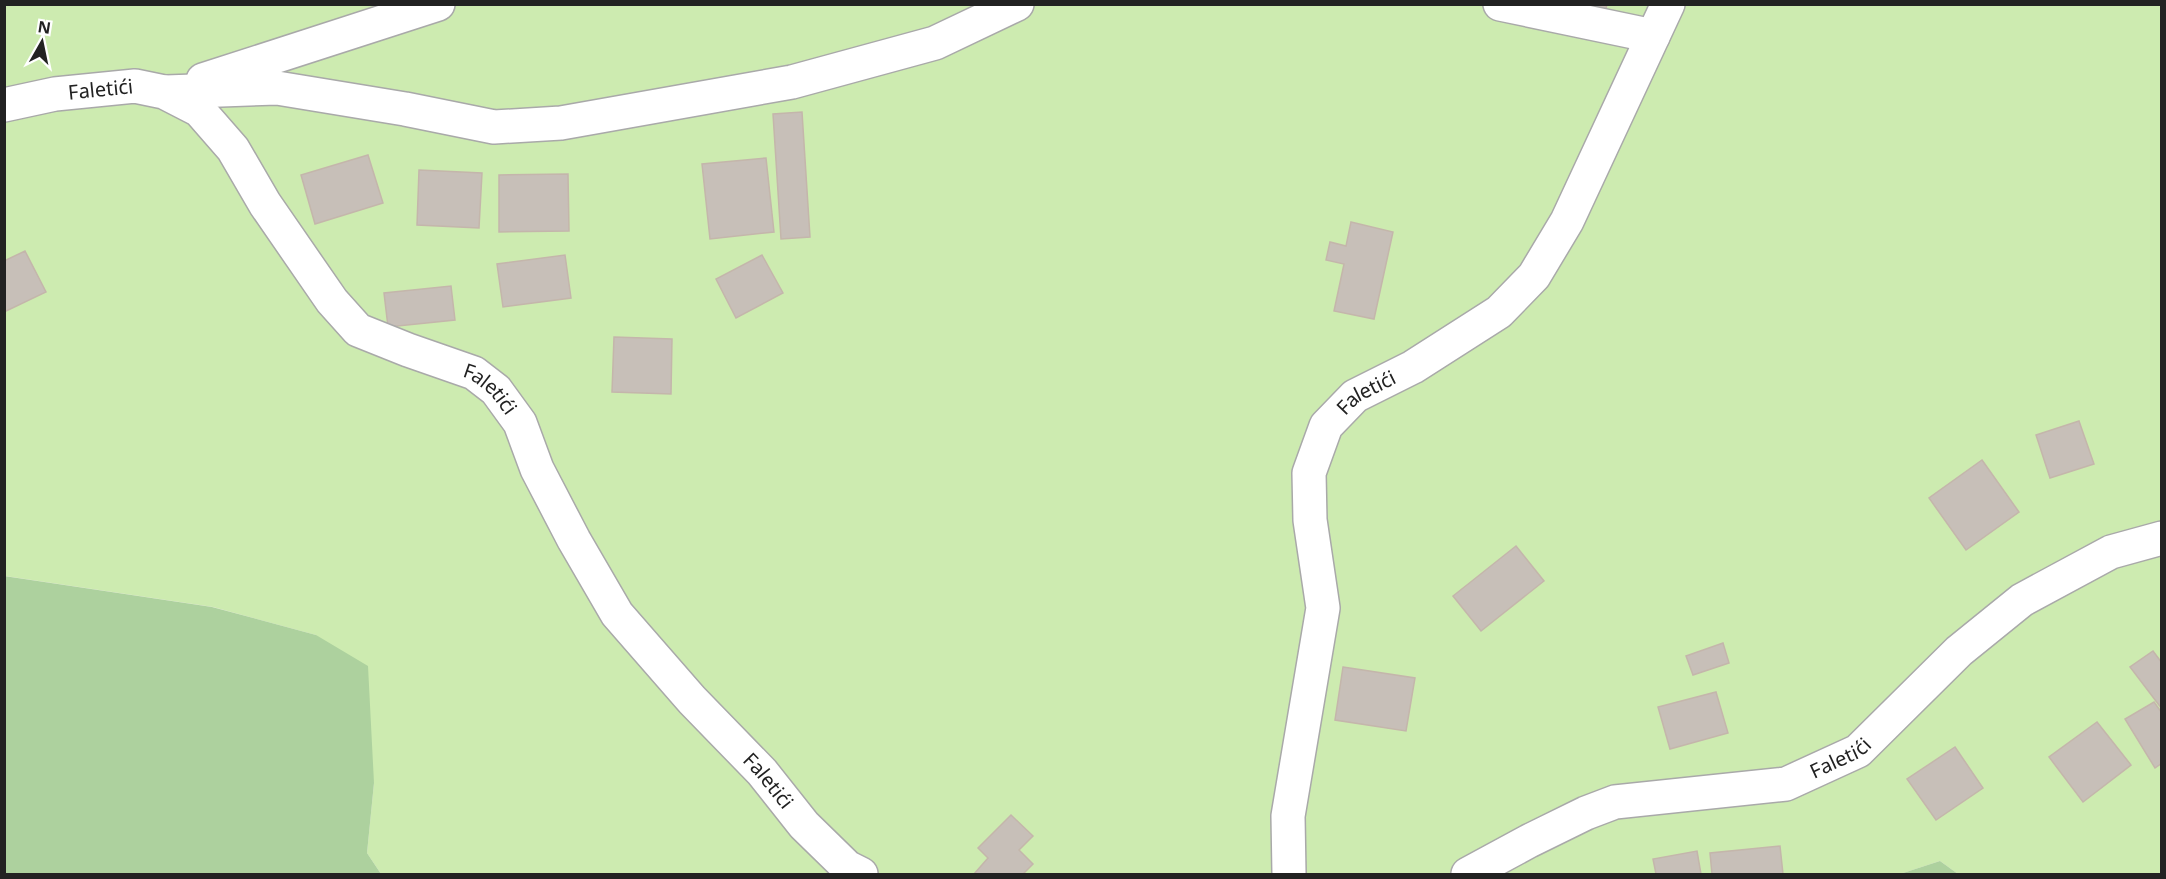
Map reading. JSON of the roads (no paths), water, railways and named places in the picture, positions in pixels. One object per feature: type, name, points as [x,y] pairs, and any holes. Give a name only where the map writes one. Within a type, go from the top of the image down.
[{"type":"street","points":[[164,92],[438,4]]},
{"type":"street","points":[[164,92],[278,88],[405,109],[494,127],[561,123],[792,82],[935,43],[1017,4]]},
{"type":"street","points":[[1500,4],[1653,36]]},
{"type":"street","name":"Faletići","points":[[1289,874],[1288,816],[1323,609],[1310,520],[1309,473],[1326,426],[1355,396],[1413,367],[1499,312],[1534,276],[1567,221],[1668,4]]},
{"type":"street","name":"Faletići","points":[[4,105],[55,94],[135,87],[164,92],[199,110],[233,149],[265,204],[332,301],[358,330],[474,373],[496,390],[520,423],[543,479],[574,540],[617,614],[692,700],[762,772],[804,825],[847,867],[861,874]]},
{"type":"street","name":"Faletići","points":[[1468,874],[1528,841],[1586,813],[1615,802],[1786,784],[1858,751],[1959,651],[2022,600],[2111,552],[2162,538]]}]
